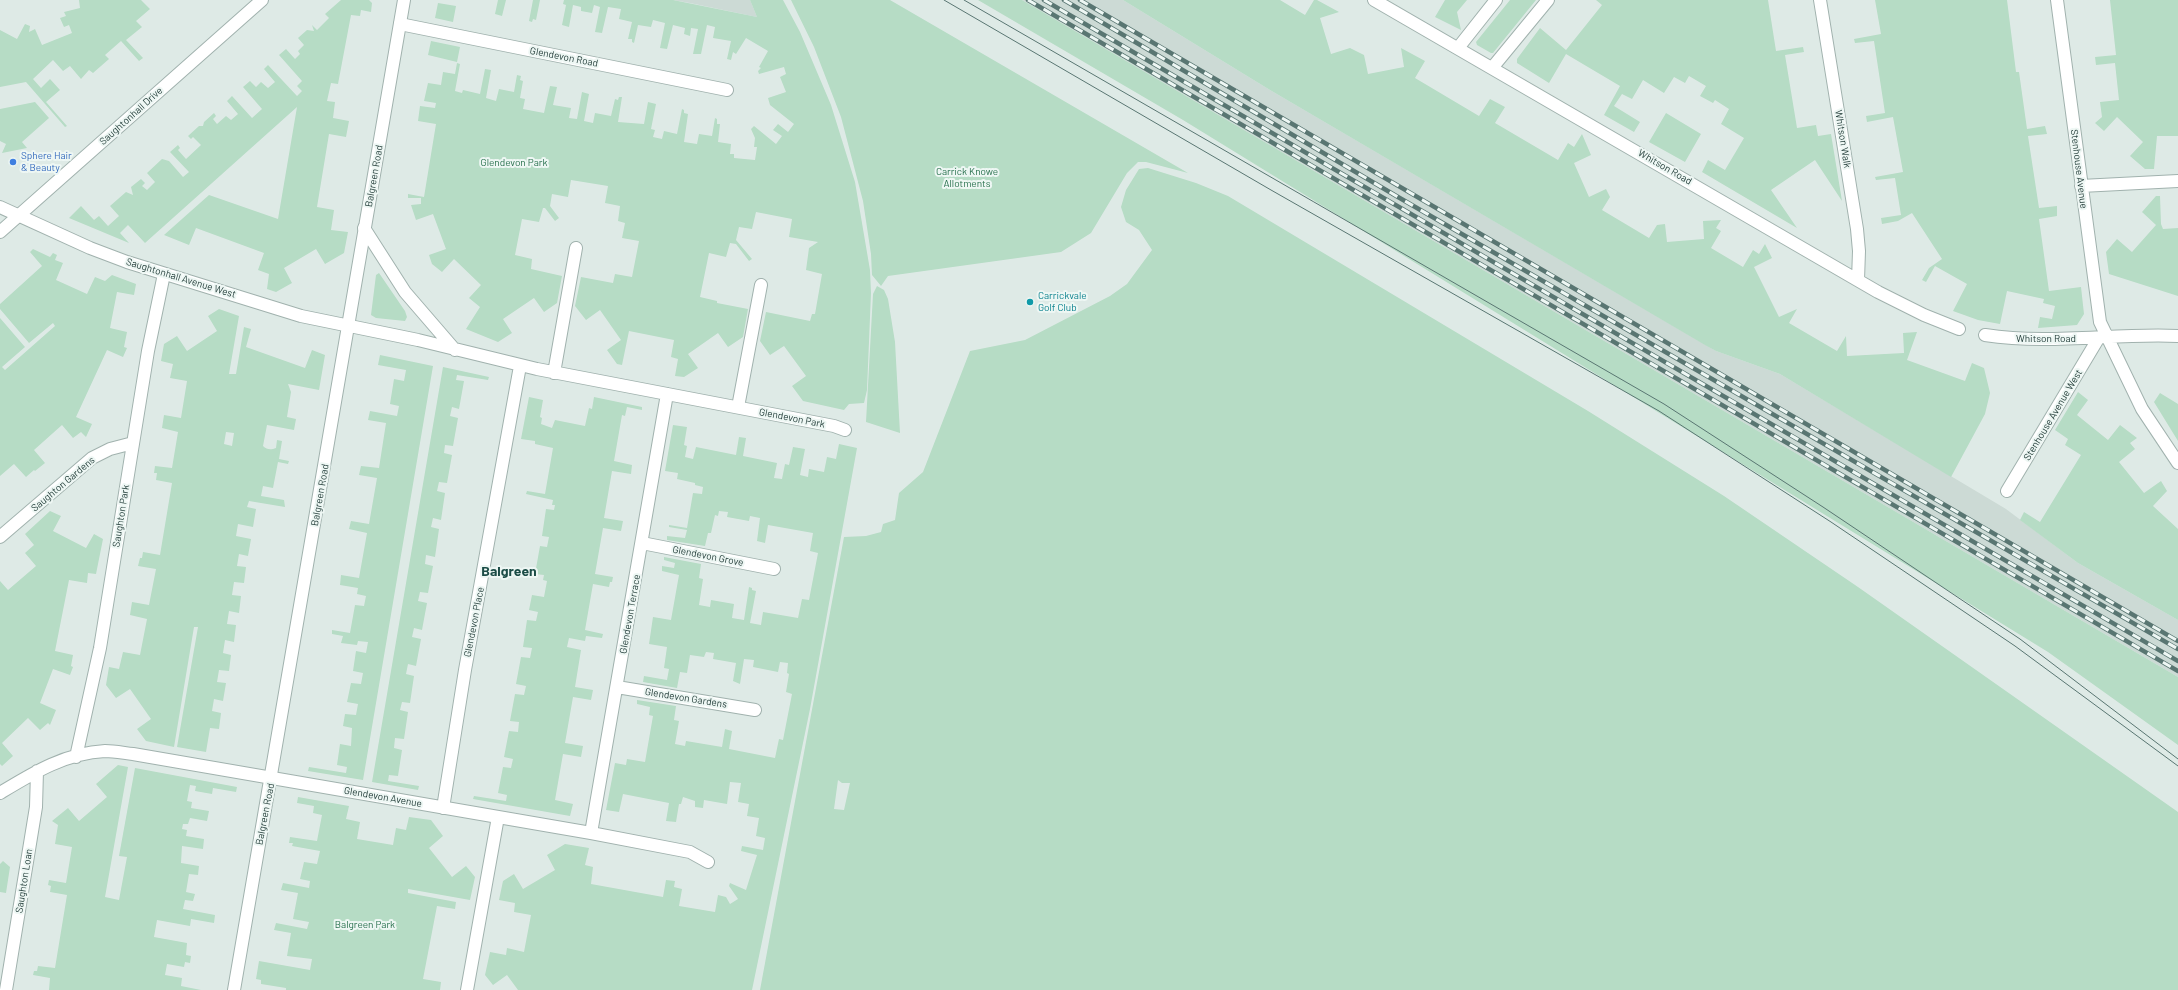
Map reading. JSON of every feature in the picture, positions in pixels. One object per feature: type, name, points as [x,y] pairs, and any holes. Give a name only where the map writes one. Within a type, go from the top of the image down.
[{"type":"street","name":"Saughtonhall Drive","points":[[0,232],[262,0]]},
{"type":"street","name":"Balgreen Road","points":[[234,990],[272,778],[364,228],[404,0]]},
{"type":"street","name":"Whitson Road","points":[[1374,0],[1858,280],[1900,303],[1959,329]]},
{"type":"street","points":[[1458,48],[1496,0]]},
{"type":"street","points":[[1492,68],[1548,0]]},
{"type":"street","name":"Whitson Walk","points":[[1820,0],[1857,229],[1859,251],[1858,280]]},
{"type":"street","name":"Stenhouse Avenue","points":[[2058,0],[2081,186],[2102,338]]},
{"type":"street","name":"Glendevon Road","points":[[400,24],[727,90]]},
{"type":"street","points":[[2081,186],[2178,181]]},
{"type":"street","name":"Saughtonhall Avenue West","points":[[0,207],[90,248],[164,274],[301,316],[348,326]]},
{"type":"street","points":[[364,228],[405,292],[455,350]]},
{"type":"street","points":[[554,373],[576,248]]},
{"type":"street","name":"Saughton Park","points":[[76,757],[100,648],[148,351],[164,274]]},
{"type":"street","points":[[738,407],[762,285]]},
{"type":"street","name":"Glendevon Park","points":[[348,326],[418,340],[520,366],[738,407],[834,426],[845,430]]},
{"type":"street","name":"Whitson Road","points":[[1985,335],[2010,339],[2178,336]]},
{"type":"street","points":[[2102,338],[2142,409],[2178,463]]},
{"type":"street","name":"Stenhouse Avenue West","points":[[2007,491],[2102,338]]},
{"type":"street","name":"Glendevon Place","points":[[443,808],[465,670],[520,366]]},
{"type":"street","name":"Glendevon Terrace","points":[[591,833],[667,394]]},
{"type":"street","name":"Saughton Gardens","points":[[0,537],[92,458],[110,449],[133,443]]},
{"type":"street","name":"Glendevon Grove","points":[[642,543],[774,569]]},
{"type":"street","name":"Glendevon Gardens","points":[[617,687],[754,710]]},
{"type":"street","name":"Glendevon Avenue","points":[[0,793],[55,762],[106,751],[133,754],[591,833],[690,852],[708,862]]},
{"type":"street","name":"Saughton Loan","points":[[6,990],[36,807],[37,771]]},
{"type":"street","points":[[467,990],[498,817]]},
{"type":"shaded area","points":[[673,0],[750,0],[757,17],[690,3]]},
{"type":"shaded area","points":[[1022,0],[1123,0],[1270,90],[1716,351],[1780,374],[2006,509],[2078,563],[2178,620],[2178,677]]},
{"type":"green space","points":[[79,0],[141,0],[150,9],[136,21],[142,27],[126,40],[143,58],[139,61],[121,41],[105,55],[109,59],[93,73],[89,70],[81,79],[70,66],[63,71],[53,60],[33,79],[41,88],[50,79],[60,90],[46,102],[67,126],[65,127],[26,82],[0,87],[0,30],[17,39],[25,24],[30,26],[29,32],[35,29],[42,45],[72,33],[69,25],[64,27],[60,18],[66,16],[64,12],[80,8]]},
{"type":"green space","points":[[341,0],[369,0],[372,3],[371,12],[361,10],[360,16],[351,15],[338,84],[331,83],[327,101],[335,102],[333,118],[349,121],[346,137],[329,134],[317,207],[334,210],[331,230],[348,232],[344,253],[325,264],[316,249],[284,268],[292,283],[276,292],[267,289],[269,274],[258,270],[264,253],[196,228],[189,245],[164,235],[209,195],[278,219],[297,107],[145,243],[128,225],[120,233],[129,243],[69,218],[81,206],[94,220],[99,216],[108,226],[119,216],[110,206],[126,192],[133,195],[131,187],[141,179],[145,183],[142,186],[147,190],[155,182],[147,173],[162,159],[169,161],[183,177],[189,172],[170,152],[178,145],[180,148],[178,150],[186,159],[201,145],[193,137],[191,139],[188,136],[199,126],[203,126],[204,122],[214,113],[216,116],[213,119],[217,124],[226,116],[231,120],[238,114],[227,101],[232,96],[252,118],[262,109],[243,87],[250,81],[256,87],[261,82],[268,88],[275,82],[264,69],[268,65],[297,96],[302,91],[297,86],[302,81],[279,55],[286,49],[295,59],[300,54],[298,51],[304,45],[298,38],[307,30],[314,31],[312,25],[317,30],[329,18],[325,14]]},
{"type":"green space","points":[[498,0],[506,0],[502,16],[495,14]]},
{"type":"green space","points":[[533,0],[540,0],[536,20],[533,19],[532,22],[529,21]]},
{"type":"green space","points":[[564,0],[673,0],[757,17],[750,0],[783,0],[800,32],[831,105],[855,182],[870,270],[871,293],[867,390],[864,403],[849,404],[844,410],[803,401],[792,386],[806,376],[784,346],[770,355],[760,341],[766,312],[810,321],[812,314],[815,314],[822,274],[806,270],[809,248],[818,242],[789,237],[792,219],[756,212],[752,229],[739,227],[736,240],[752,259],[749,261],[736,244],[730,243],[726,257],[709,253],[700,297],[717,301],[717,303],[748,309],[743,337],[728,347],[718,333],[688,354],[698,368],[684,377],[675,376],[678,359],[671,357],[674,340],[629,331],[622,365],[617,364],[607,350],[621,340],[600,310],[586,320],[575,306],[581,277],[613,283],[615,274],[632,277],[639,241],[622,238],[625,223],[618,221],[620,206],[605,203],[608,186],[571,180],[568,197],[552,194],[550,206],[559,218],[555,221],[545,208],[543,208],[539,222],[522,219],[515,255],[532,259],[531,269],[562,276],[557,303],[544,312],[534,298],[503,319],[512,333],[498,342],[466,329],[480,307],[469,298],[481,285],[454,259],[442,272],[432,264],[429,255],[446,249],[433,214],[416,220],[411,205],[421,204],[421,198],[408,198],[408,194],[424,197],[436,124],[418,121],[420,106],[435,108],[436,103],[424,101],[428,83],[441,85],[443,72],[455,74],[457,63],[460,64],[455,91],[462,93],[463,90],[480,94],[485,69],[491,70],[486,98],[496,101],[499,89],[514,92],[517,75],[521,76],[520,80],[523,81],[520,98],[525,99],[523,109],[544,113],[550,86],[557,87],[553,105],[571,108],[569,118],[577,119],[582,92],[589,94],[584,121],[593,123],[595,113],[611,116],[615,99],[618,100],[619,97],[622,97],[618,122],[644,124],[648,102],[656,104],[651,129],[655,130],[653,137],[662,139],[664,131],[677,134],[682,109],[684,110],[684,113],[688,114],[684,142],[697,144],[699,134],[712,136],[715,118],[717,119],[717,124],[720,124],[718,142],[731,144],[730,154],[734,154],[734,158],[755,160],[757,147],[754,147],[755,138],[751,129],[754,126],[776,144],[782,136],[773,130],[778,124],[788,132],[794,124],[770,105],[768,98],[786,92],[780,77],[786,74],[784,67],[759,74],[758,71],[761,68],[759,67],[768,51],[746,38],[736,54],[733,52],[731,60],[727,59],[731,41],[713,38],[715,27],[707,25],[701,54],[693,54],[698,29],[691,28],[690,36],[684,34],[685,28],[673,25],[667,49],[660,48],[665,23],[653,20],[651,27],[638,25],[634,43],[632,42],[632,39],[628,39],[632,22],[619,19],[621,9],[608,7],[602,33],[595,32],[600,7],[594,5],[592,13],[581,11],[581,7],[573,5],[569,27],[562,25],[566,5],[563,4]]},
{"type":"green space","name":"Carrick Knowe Allotments","points":[[791,0],[890,0],[1188,173],[1146,162],[1138,162],[1127,173],[1091,233],[1061,252],[888,276],[881,286],[872,275],[871,254],[863,201],[841,117],[814,47]]},
{"type":"green space","points":[[978,0],[1022,0],[2178,677],[2178,745],[2048,652],[1183,120]]},
{"type":"green space","points":[[1123,0],[1280,0],[1305,15],[1314,0],[1317,0],[1339,12],[1320,18],[1331,54],[1350,48],[1364,55],[1368,74],[1404,67],[1401,48],[1425,61],[1415,78],[1479,116],[1490,99],[1505,107],[1495,123],[1558,160],[1568,143],[1574,147],[1582,134],[1591,155],[1574,163],[1589,197],[1606,189],[1610,197],[1602,210],[1649,238],[1657,225],[1665,224],[1667,242],[1704,239],[1703,221],[1721,220],[1716,228],[1721,231],[1711,248],[1743,267],[1753,250],[1759,254],[1765,244],[1772,258],[1754,267],[1779,317],[1797,309],[1789,323],[1837,351],[1846,336],[1847,356],[1904,353],[1903,333],[1917,332],[1907,360],[1965,381],[1972,363],[1984,368],[1990,393],[1985,414],[1951,477],[1780,374],[1716,351],[1705,345],[1270,90]]},
{"type":"green space","points":[[1445,0],[1467,0],[1457,12],[1461,30],[1435,17]]},
{"type":"green space","points":[[1510,0],[1536,0],[1493,53],[1491,53],[1477,45],[1476,42]]},
{"type":"green space","points":[[1596,0],[1768,0],[1776,51],[1803,47],[1804,52],[1785,55],[1797,128],[1816,125],[1818,136],[1831,134],[1842,201],[1815,160],[1771,190],[1797,228],[1702,172],[1708,160],[1725,170],[1744,138],[1721,124],[1729,109],[1715,100],[1713,103],[1700,96],[1706,86],[1689,76],[1685,83],[1674,77],[1664,93],[1643,80],[1632,99],[1622,94],[1614,106],[1640,122],[1634,132],[1604,115],[1620,86],[1566,54],[1549,83],[1517,63],[1517,59],[1540,28],[1566,50],[1602,5]]},
{"type":"green space","points":[[1875,0],[2007,0],[2016,72],[2019,72],[2027,129],[2045,126],[2047,134],[2028,136],[2039,208],[2057,206],[2057,216],[2039,219],[2049,291],[2081,287],[2084,314],[2077,325],[2038,328],[2040,317],[2052,319],[2055,306],[2043,303],[2044,299],[2007,291],[2000,324],[1978,320],[1953,311],[1967,284],[1935,266],[1926,282],[1922,280],[1929,268],[1942,259],[1912,213],[1898,221],[1882,224],[1881,218],[1901,215],[1895,178],[1876,180],[1875,177],[1903,172],[1893,117],[1867,122],[1866,116],[1885,113],[1874,41],[1855,43],[1854,39],[1881,34]]},
{"type":"green space","points":[[2110,0],[2178,0],[2178,136],[2157,136],[2154,169],[2145,169],[2130,156],[2143,142],[2117,117],[2104,131],[2095,123],[2102,117],[2100,102],[2119,100],[2115,63],[2096,65],[2095,57],[2116,55]]},
{"type":"green space","points":[[438,3],[456,6],[453,22],[435,18]]},
{"type":"green space","points":[[431,41],[460,47],[457,62],[428,55]]},
{"type":"green space","points":[[35,102],[49,118],[22,142],[27,148],[2,153],[6,144],[0,141],[0,109]]},
{"type":"green space","points":[[1666,113],[1701,134],[1685,162],[1649,142]]},
{"type":"green space","points":[[1148,168],[1196,183],[1228,196],[1588,411],[1724,496],[1858,587],[2178,812],[2178,990],[760,990],[844,537],[866,536],[881,532],[883,524],[895,520],[899,493],[923,472],[970,351],[1025,340],[1110,296],[1127,284],[1152,250],[1139,230],[1126,222],[1121,207],[1126,190],[1139,169]],"holes":[[[838,780],[842,783],[850,783],[844,810],[834,809]]]},
{"type":"green space","points":[[2156,196],[2160,196],[2161,224],[2163,229],[2178,228],[2178,296],[2109,274],[2106,252],[2117,239],[2132,252],[2156,225],[2142,212]]},
{"type":"green space","points":[[33,249],[50,257],[53,253],[57,255],[55,260],[63,263],[56,280],[87,294],[95,277],[105,281],[112,275],[136,284],[134,295],[117,292],[110,328],[127,332],[124,347],[127,348],[123,357],[107,350],[76,417],[92,424],[86,437],[81,432],[73,438],[62,425],[34,450],[45,463],[26,477],[14,464],[0,476],[0,318],[25,347],[2,367],[5,370],[55,326],[53,323],[29,343],[0,309],[0,304],[42,266],[30,252]]},
{"type":"green space","points":[[379,273],[405,311],[407,317],[405,321],[376,318],[371,315],[376,275]]},
{"type":"green space","points":[[877,286],[884,290],[888,299],[895,342],[900,433],[866,422],[873,294]]},
{"type":"green space","points":[[219,309],[239,316],[229,374],[236,374],[244,327],[251,329],[246,347],[305,368],[312,350],[325,355],[319,390],[288,384],[291,392],[287,417],[296,419],[294,430],[267,425],[263,446],[268,449],[274,449],[276,448],[277,440],[282,441],[279,459],[289,461],[288,464],[278,462],[273,488],[263,486],[261,496],[284,500],[285,507],[249,501],[247,507],[256,509],[253,527],[238,524],[236,536],[251,539],[248,556],[239,554],[237,566],[246,567],[244,583],[234,582],[232,595],[241,596],[239,613],[229,611],[227,624],[236,625],[234,642],[225,640],[223,653],[231,655],[229,671],[219,670],[217,682],[226,683],[223,701],[214,699],[212,711],[221,713],[219,729],[210,728],[206,752],[177,747],[198,627],[194,627],[174,747],[146,741],[137,729],[151,719],[130,689],[116,698],[106,685],[109,667],[119,669],[123,652],[140,655],[147,619],[130,615],[132,602],[149,605],[156,569],[138,566],[143,552],[160,555],[172,483],[156,480],[157,473],[154,473],[155,466],[172,468],[178,432],[162,428],[164,415],[181,418],[187,381],[170,378],[173,364],[161,361],[164,344],[177,336],[187,351],[217,331],[208,316]],"holes":[[[226,432],[234,433],[232,446],[224,444]]]},
{"type":"green space","points":[[380,355],[433,366],[363,780],[308,771],[309,767],[346,773],[347,767],[337,765],[340,744],[351,746],[352,728],[343,726],[345,714],[356,715],[358,704],[347,702],[351,683],[361,684],[363,673],[353,671],[356,651],[366,653],[368,642],[358,641],[357,645],[341,643],[343,636],[332,634],[332,630],[350,633],[355,605],[364,606],[366,596],[357,594],[358,588],[340,585],[341,575],[359,578],[367,533],[349,529],[351,521],[369,524],[377,478],[359,475],[361,466],[379,468],[386,423],[368,420],[370,411],[397,416],[399,406],[390,404],[394,379],[404,381],[406,370],[378,365]]},
{"type":"green space","points":[[443,367],[489,377],[488,380],[457,375],[456,380],[464,381],[459,409],[452,407],[450,416],[458,418],[453,446],[445,445],[444,453],[452,455],[447,483],[439,482],[437,491],[445,493],[441,520],[433,518],[431,527],[439,529],[435,557],[426,555],[425,564],[433,566],[428,593],[420,592],[418,601],[427,603],[422,630],[414,628],[412,637],[421,639],[416,666],[408,664],[406,674],[414,676],[410,703],[402,702],[400,710],[408,712],[404,739],[395,738],[394,748],[402,750],[398,776],[389,775],[388,781],[419,786],[418,790],[372,782]]},
{"type":"green space","points":[[2078,392],[2088,400],[2077,415],[2108,440],[2120,425],[2137,438],[2130,443],[2135,449],[2119,462],[2144,493],[2161,481],[2167,491],[2153,506],[2178,529],[2178,620],[2078,563],[2020,520],[2024,512],[2040,522],[2081,455],[2065,445],[2068,439],[2055,430]]},
{"type":"green space","points":[[2160,393],[2178,404],[2178,441],[2154,402]]},
{"type":"green space","points":[[529,397],[543,400],[540,417],[542,418],[541,424],[552,428],[555,420],[585,426],[589,408],[592,409],[594,397],[642,407],[642,410],[627,407],[625,416],[622,415],[614,461],[632,465],[631,474],[612,471],[604,518],[623,521],[621,531],[603,528],[595,574],[613,577],[609,587],[593,584],[585,630],[603,634],[602,638],[586,636],[585,641],[569,638],[567,647],[581,650],[575,687],[593,690],[591,700],[573,697],[565,743],[583,746],[581,757],[563,754],[555,800],[573,804],[570,816],[473,799],[474,796],[506,801],[507,795],[498,793],[503,767],[511,768],[513,759],[504,757],[509,731],[518,732],[519,722],[510,721],[515,694],[524,695],[526,686],[516,684],[521,657],[530,658],[532,648],[523,647],[527,620],[536,621],[538,612],[529,610],[532,595],[544,597],[547,581],[543,580],[544,575],[535,574],[540,546],[547,547],[549,537],[542,536],[546,509],[554,510],[555,505],[552,505],[553,500],[526,494],[527,491],[545,494],[553,448],[535,444],[535,441],[521,439]]},
{"type":"green space","points":[[673,425],[687,427],[684,445],[687,446],[685,457],[693,459],[696,447],[736,455],[739,437],[746,438],[743,456],[777,463],[774,478],[782,479],[785,464],[789,465],[793,447],[805,449],[800,475],[808,477],[809,469],[824,472],[827,457],[836,459],[839,444],[857,448],[810,709],[752,990],[518,990],[507,975],[493,985],[485,975],[490,952],[506,955],[507,948],[524,952],[531,915],[514,912],[515,903],[499,900],[503,881],[514,874],[523,889],[555,870],[547,855],[565,844],[589,848],[585,865],[593,867],[591,884],[663,897],[666,880],[675,881],[674,887],[682,889],[679,906],[715,912],[718,895],[726,897],[730,904],[738,899],[729,886],[730,883],[746,890],[757,855],[741,851],[742,846],[763,850],[765,838],[756,836],[759,818],[747,816],[749,804],[738,802],[741,783],[730,782],[727,804],[704,800],[703,808],[695,807],[695,801],[683,797],[681,804],[679,804],[676,822],[666,821],[669,803],[623,794],[619,812],[606,810],[615,763],[626,765],[627,759],[645,762],[653,716],[649,715],[650,707],[637,704],[637,700],[676,706],[674,720],[679,721],[675,744],[685,746],[686,741],[722,747],[725,729],[732,731],[729,749],[775,758],[779,739],[783,740],[792,694],[786,692],[789,674],[787,673],[788,663],[780,662],[778,672],[753,667],[754,660],[744,659],[740,684],[733,681],[736,663],[713,659],[714,653],[706,652],[704,657],[690,655],[687,673],[680,672],[677,688],[643,682],[644,676],[667,680],[669,669],[664,668],[667,647],[649,644],[653,617],[671,620],[679,575],[662,571],[662,566],[674,568],[675,563],[664,560],[664,557],[701,564],[699,578],[703,579],[699,605],[710,607],[711,600],[734,604],[732,618],[744,620],[749,587],[752,588],[752,590],[756,591],[750,623],[761,625],[763,612],[798,618],[802,599],[809,600],[818,553],[810,551],[813,533],[768,525],[765,543],[757,541],[760,518],[750,516],[749,521],[727,517],[728,512],[719,511],[718,516],[715,515],[711,533],[708,533],[705,546],[667,540],[667,536],[685,538],[687,530],[669,527],[669,525],[687,528],[693,493],[702,494],[703,487],[695,485],[695,483],[677,479],[678,473],[665,471]]},
{"type":"green space","points":[[50,511],[61,516],[53,531],[86,548],[94,534],[103,539],[96,574],[88,573],[87,583],[69,580],[55,651],[73,655],[71,666],[73,667],[70,675],[53,669],[40,703],[56,710],[50,725],[48,723],[40,730],[28,718],[2,743],[13,756],[2,766],[0,764],[0,581],[8,590],[36,566],[25,553],[34,545],[25,534]]},
{"type":"green space","points":[[118,765],[128,767],[105,897],[119,900],[127,857],[119,856],[135,768],[237,787],[236,792],[213,788],[212,794],[195,791],[196,786],[190,785],[187,801],[192,802],[191,808],[209,811],[207,821],[190,818],[188,824],[183,824],[182,829],[187,830],[186,836],[204,839],[203,849],[182,846],[181,863],[199,866],[198,875],[189,874],[186,892],[195,894],[193,901],[185,900],[183,909],[215,915],[214,923],[191,919],[190,926],[157,920],[154,937],[187,943],[186,955],[191,956],[190,963],[185,962],[184,967],[167,964],[165,975],[182,978],[181,986],[201,990],[49,990],[50,978],[33,975],[34,971],[37,971],[38,966],[55,968],[67,895],[50,892],[51,886],[48,885],[49,880],[66,883],[72,847],[55,844],[58,825],[52,821],[68,808],[79,821],[107,797],[96,784]]},
{"type":"green space","name":"Balgreen Park","points":[[298,797],[349,806],[346,819],[360,822],[357,839],[393,845],[396,828],[406,830],[409,817],[431,820],[443,836],[429,848],[452,877],[466,866],[475,877],[470,900],[408,889],[408,893],[456,902],[455,909],[437,906],[423,979],[441,982],[440,990],[286,990],[286,988],[261,984],[261,980],[256,979],[259,961],[310,970],[312,959],[287,956],[291,933],[274,930],[276,923],[307,929],[309,922],[293,919],[298,893],[281,890],[283,883],[309,888],[310,881],[300,879],[304,862],[317,864],[320,851],[292,846],[293,843],[289,843],[290,837],[317,841],[322,815],[313,813],[314,806],[297,803]]},
{"type":"green space","points":[[3,861],[10,867],[6,893],[0,892],[0,864]]},
{"type":"tram line","points":[[944,0],[1271,190],[1659,411],[1831,522],[2015,646],[2178,766]]},
{"type":"tram line","points":[[964,0],[1664,404],[1823,507],[2020,639],[2178,759]]},
{"type":"railway","points":[[1028,0],[2178,671]]},
{"type":"railway","points":[[1044,0],[2178,661]]},
{"type":"railway","points":[[1064,0],[1398,197],[2178,649]]},
{"type":"railway","points":[[1080,0],[2178,641]]},
{"type":"place","name":"Sphere Hair & Beauty","points":[[13,162]]},
{"type":"place","name":"Carrickvale Golf Club","points":[[1030,302]]},
{"type":"district","name":"Balgreen","points":[[509,571]]}]
